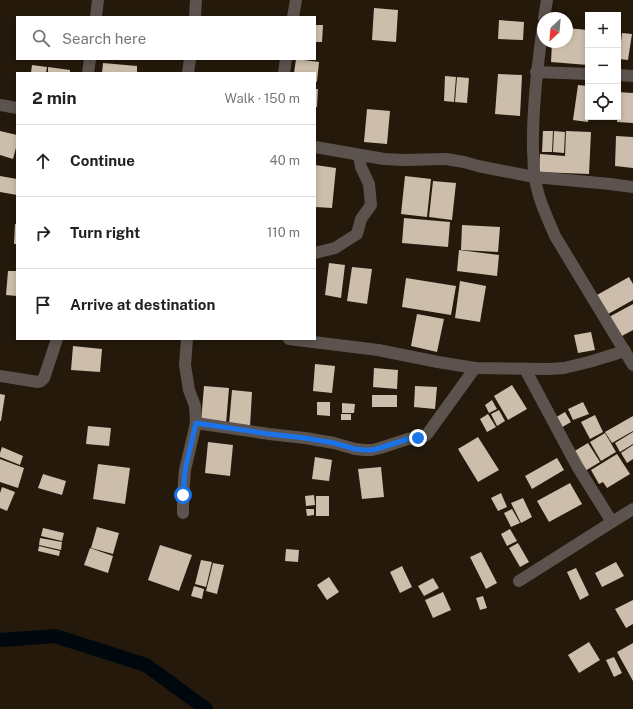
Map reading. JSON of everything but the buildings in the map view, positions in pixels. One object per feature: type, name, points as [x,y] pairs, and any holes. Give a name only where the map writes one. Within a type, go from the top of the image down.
[{"type":"street","points":[[96,16],[98,0]]},
{"type":"street","points":[[195,16],[196,0]]},
{"type":"street","points":[[293,16],[296,0]]},
{"type":"street","points":[[545,12],[547,0]]},
{"type":"street","points":[[540,48],[536,72],[532,126],[534,177],[539,198],[555,236],[633,365]]},
{"type":"street","points":[[88,72],[90,60]]},
{"type":"street","points":[[188,72],[190,60]]},
{"type":"street","points":[[284,72],[286,60]]},
{"type":"street","points":[[536,72],[585,74]]},
{"type":"street","points":[[621,76],[633,76]]},
{"type":"street","points":[[0,105],[16,108]]},
{"type":"street","points":[[316,147],[384,159],[446,160],[464,162],[534,177],[633,187]]},
{"type":"street","points":[[316,253],[335,248],[357,234],[361,219],[370,205],[369,184],[361,167],[359,155]]},
{"type":"street","points":[[0,376],[38,382],[41,381],[44,378],[57,340]]},
{"type":"street","points":[[183,513],[185,470],[196,423],[195,406],[189,390],[185,365],[187,340]]},
{"type":"street","points":[[297,340],[378,350],[475,368],[564,368],[625,351]]},
{"type":"street","points":[[196,423],[305,438],[334,443],[355,449],[372,450],[408,439],[425,436],[475,368]]},
{"type":"street","points":[[526,369],[577,466],[612,522]]},
{"type":"street","points":[[519,581],[633,509]]},
{"type":"waterway","points":[[0,640],[55,636],[146,665],[206,709]]},
{"type":"route","points":[[183,495],[185,470],[196,423],[305,438],[365,450],[372,450],[408,439],[418,438]]}]
